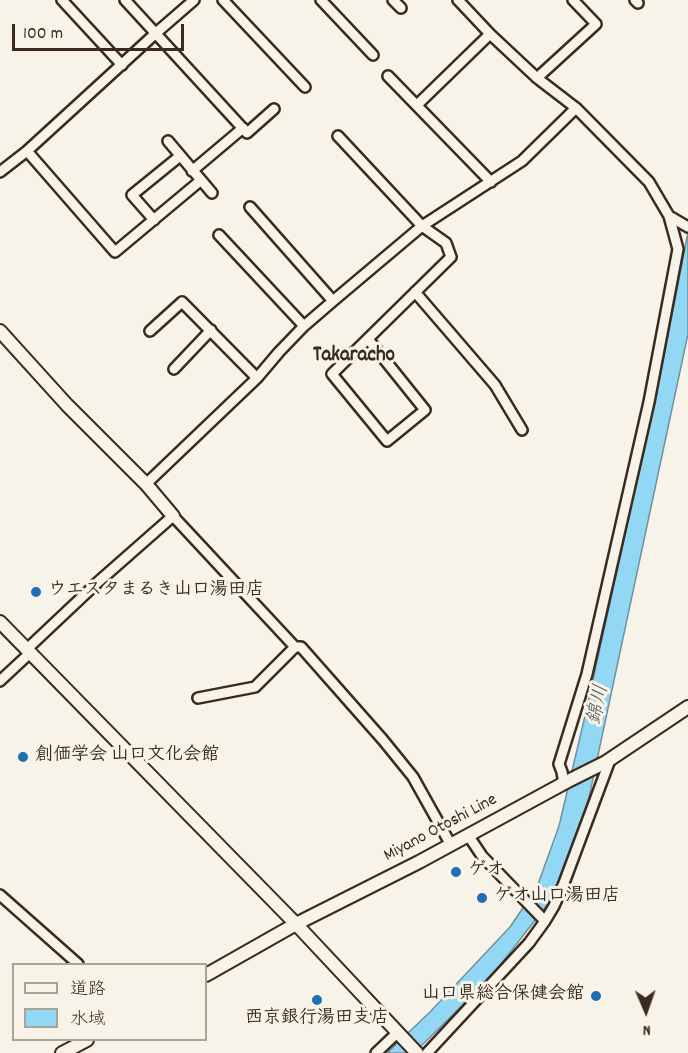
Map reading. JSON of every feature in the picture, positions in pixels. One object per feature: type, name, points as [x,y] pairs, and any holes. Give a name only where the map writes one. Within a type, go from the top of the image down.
[{"type":"street","points":[[62,0],[122,65]]},
{"type":"street","points":[[125,0],[247,133],[273,109]]},
{"type":"street","points":[[223,0],[304,87]]},
{"type":"street","points":[[321,0],[373,55]]},
{"type":"street","points":[[393,0],[401,8]]},
{"type":"street","points":[[458,0],[537,78],[576,108],[649,182],[669,216],[678,249],[650,402],[587,674],[559,764],[566,782]]},
{"type":"street","points":[[537,78],[596,24],[573,0]]},
{"type":"street","points":[[0,172],[27,151],[122,65],[187,2]]},
{"type":"street","points":[[417,105],[490,34]]},
{"type":"street","points":[[388,76],[491,182]]},
{"type":"street","points":[[146,484],[257,378],[304,326],[422,226],[522,161],[576,108]]},
{"type":"street","points":[[192,171],[243,128]]},
{"type":"street","points":[[338,136],[422,226],[446,243],[451,257],[332,374],[387,441],[425,410],[368,339]]},
{"type":"street","points":[[168,141],[212,193]]},
{"type":"street","points":[[27,151],[115,252],[200,181]]},
{"type":"street","points":[[154,220],[132,195],[180,156]]},
{"type":"street","points":[[250,207],[333,301]]},
{"type":"street","points":[[669,216],[687,226]]},
{"type":"street","points":[[219,235],[304,326]]},
{"type":"street","points":[[415,292],[495,385],[522,430]]},
{"type":"street","points":[[150,331],[182,302],[257,378]]},
{"type":"street","points":[[174,369],[211,330]]},
{"type":"street","points":[[0,331],[67,405],[146,484],[295,647]]},
{"type":"street","points":[[0,681],[98,582],[173,516]]},
{"type":"street","points":[[0,622],[296,924],[417,1053]]},
{"type":"street","points":[[198,698],[255,687],[295,647],[301,647],[413,777],[451,845]]},
{"type":"street","name":"Miyano Otoshi Line","points":[[207,974],[296,924],[608,761],[688,707]]},
{"type":"street","points":[[428,1053],[522,951],[545,921],[564,883],[608,761]]},
{"type":"street","points":[[468,835],[482,856],[545,921]]},
{"type":"street","points":[[0,895],[77,963]]},
{"type":"street","points":[[376,1053],[399,1035]]},
{"type":"street","points":[[62,1053],[85,1041]]},
{"type":"water","name":"錦川","points":[[688,232],[688,334],[588,802],[564,870],[547,905],[490,978],[414,1053],[387,1053],[430,1012],[510,927],[537,887],[559,826],[585,716],[661,371]]},
{"type":"place","name":"ウエスタまるき山口湯田店","points":[[36,592]]},
{"type":"place","name":"創価学会 山口文化会館","points":[[23,757]]},
{"type":"place","name":"ゲオ","points":[[456,872]]},
{"type":"place","name":"ゲオ山口湯田店","points":[[482,898]]},
{"type":"place","name":"山口県総合保健会館","points":[[596,996]]},
{"type":"place","name":"西京銀行湯田支店","points":[[317,1000]]},
{"type":"district","name":"Takaracho","points":[[354,357]]}]
